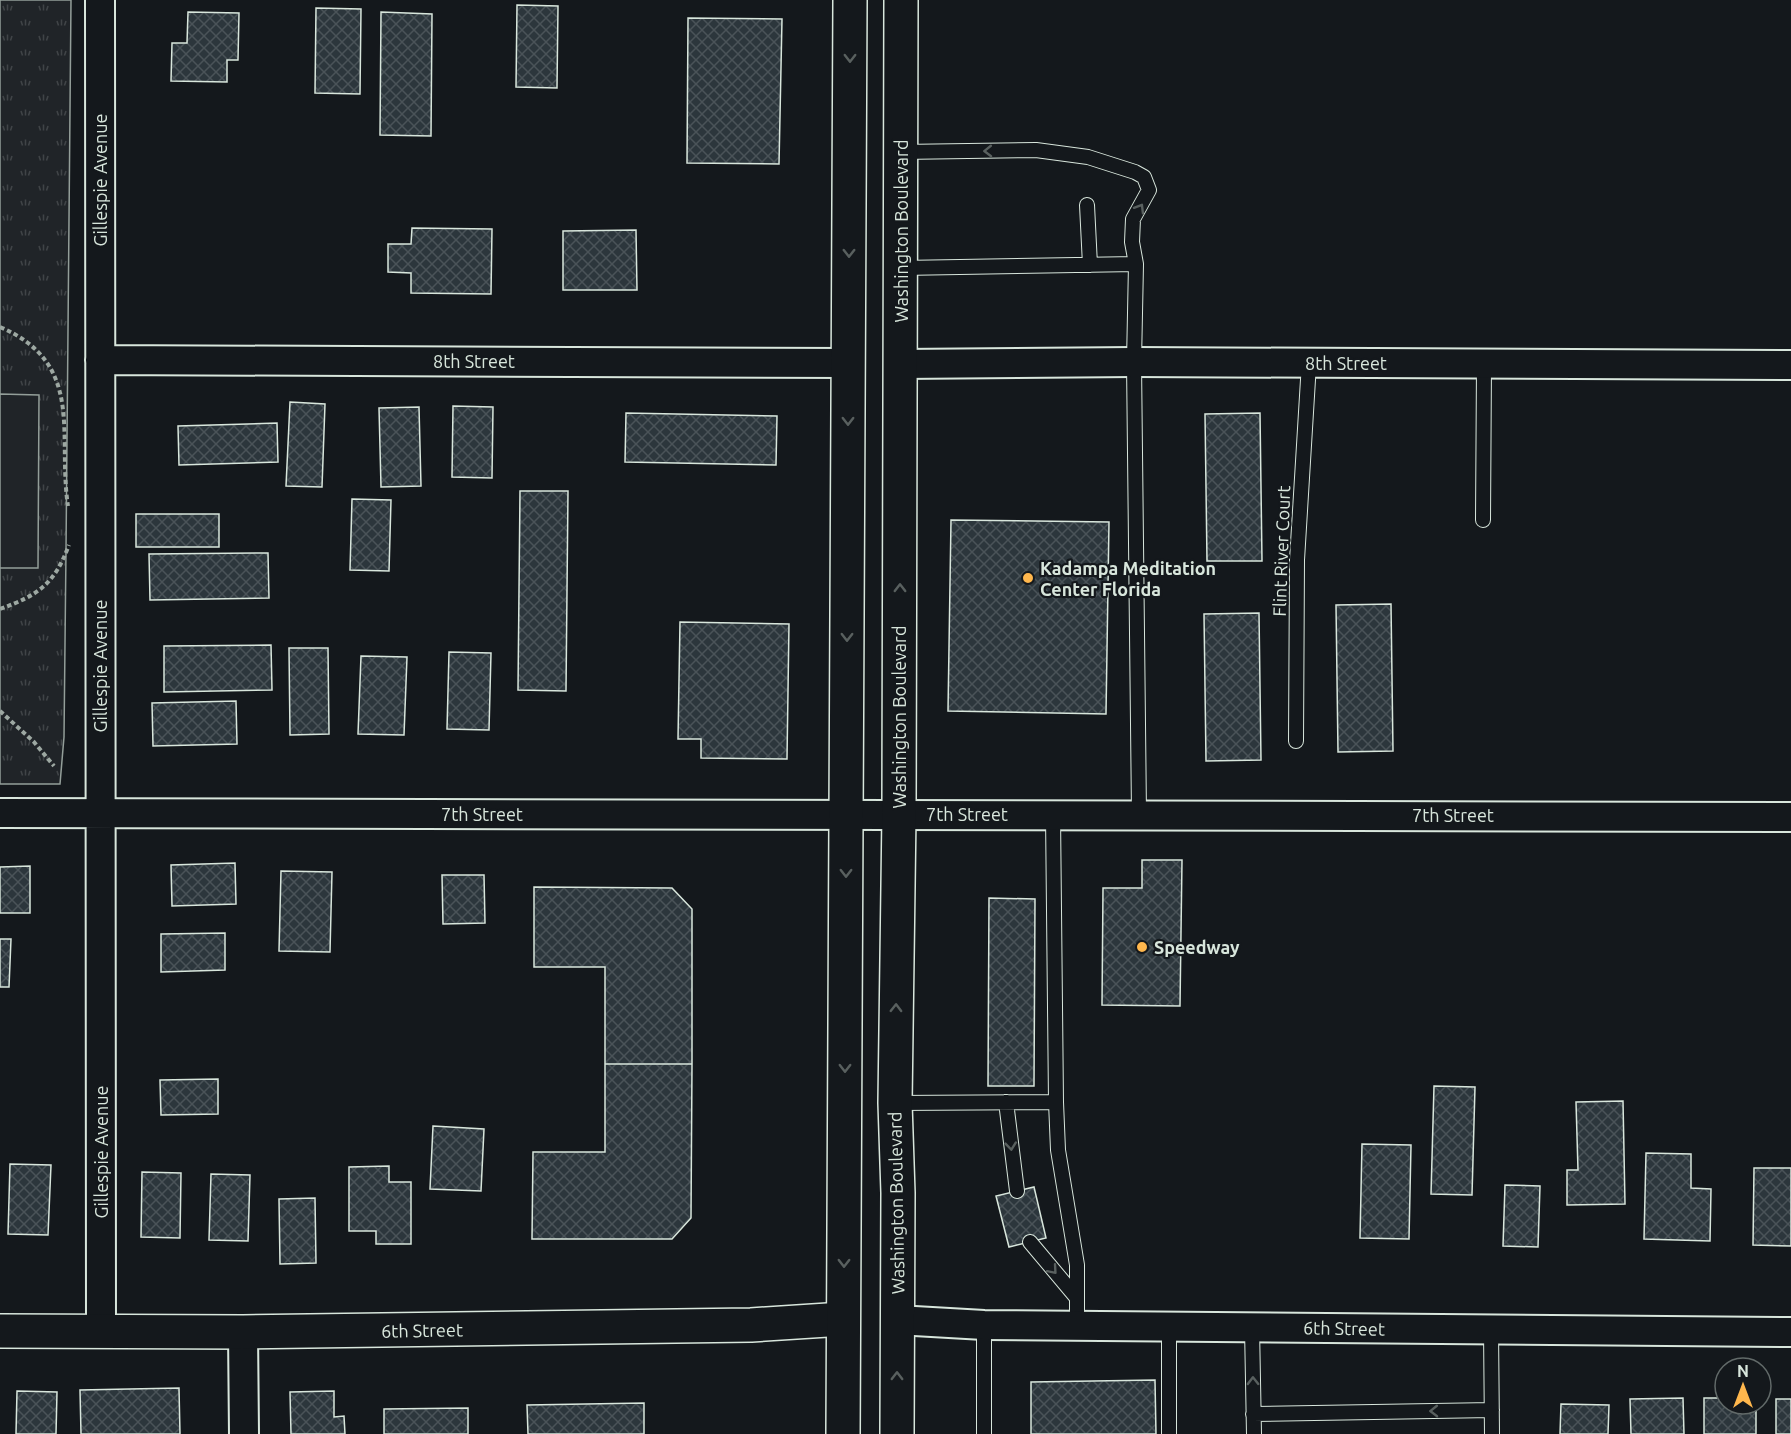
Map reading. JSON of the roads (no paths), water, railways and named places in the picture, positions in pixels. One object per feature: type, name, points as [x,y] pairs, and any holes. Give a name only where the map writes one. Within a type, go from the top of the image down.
[{"type":"main road","points":[[850,0],[843,1419],[865,1434]]},
{"type":"main road","name":"Washington Boulevard","points":[[897,1434],[898,1193],[895,1102],[899,814],[901,0]]},
{"type":"main road","name":"6th Street","points":[[0,1331],[243,1332],[751,1325],[843,1319]]},
{"type":"street","name":"Gillespie Avenue","points":[[100,0],[101,1332]]},
{"type":"street","name":"8th Street","points":[[100,360],[849,363]]},
{"type":"street","name":"8th Street","points":[[900,364],[1134,362],[1791,365]]},
{"type":"street","name":"7th Street","points":[[0,813],[1791,817]]},
{"type":"street","name":"6th Street","points":[[897,1320],[984,1325],[1077,1312],[1169,1326],[1791,1332]]},
{"type":"street","points":[[243,1332],[244,1434]]},
{"type":"lane","points":[[901,152],[1036,150],[1088,157],[1135,172],[1144,177],[1149,190],[1133,219],[1132,242],[1136,264],[1134,362],[1139,814]]},
{"type":"lane","points":[[1087,205],[1089,265]]},
{"type":"lane","points":[[901,268],[1136,264]]},
{"type":"lane","name":"Flint River Court","points":[[1296,741],[1297,560],[1310,363]]},
{"type":"lane","points":[[1483,520],[1484,364]]},
{"type":"lane","points":[[1053,814],[1053,1013],[1058,1150],[1077,1265],[1077,1312]]},
{"type":"lane","points":[[1006,1101],[1017,1191]]},
{"type":"lane","points":[[895,1102],[1056,1101]]},
{"type":"lane","points":[[1030,1242],[1077,1312]]},
{"type":"lane","points":[[984,1325],[984,1434]]},
{"type":"lane","points":[[1169,1326],[1169,1434]]},
{"type":"lane","points":[[1252,1327],[1254,1434]]},
{"type":"lane","points":[[1491,1329],[1492,1434]]},
{"type":"lane","points":[[1253,1414],[1492,1410]]},
{"type":"place","name":"Kadampa Meditation Center Florida","points":[[1028,578]]},
{"type":"place","name":"Speedway","points":[[1142,947]]}]
